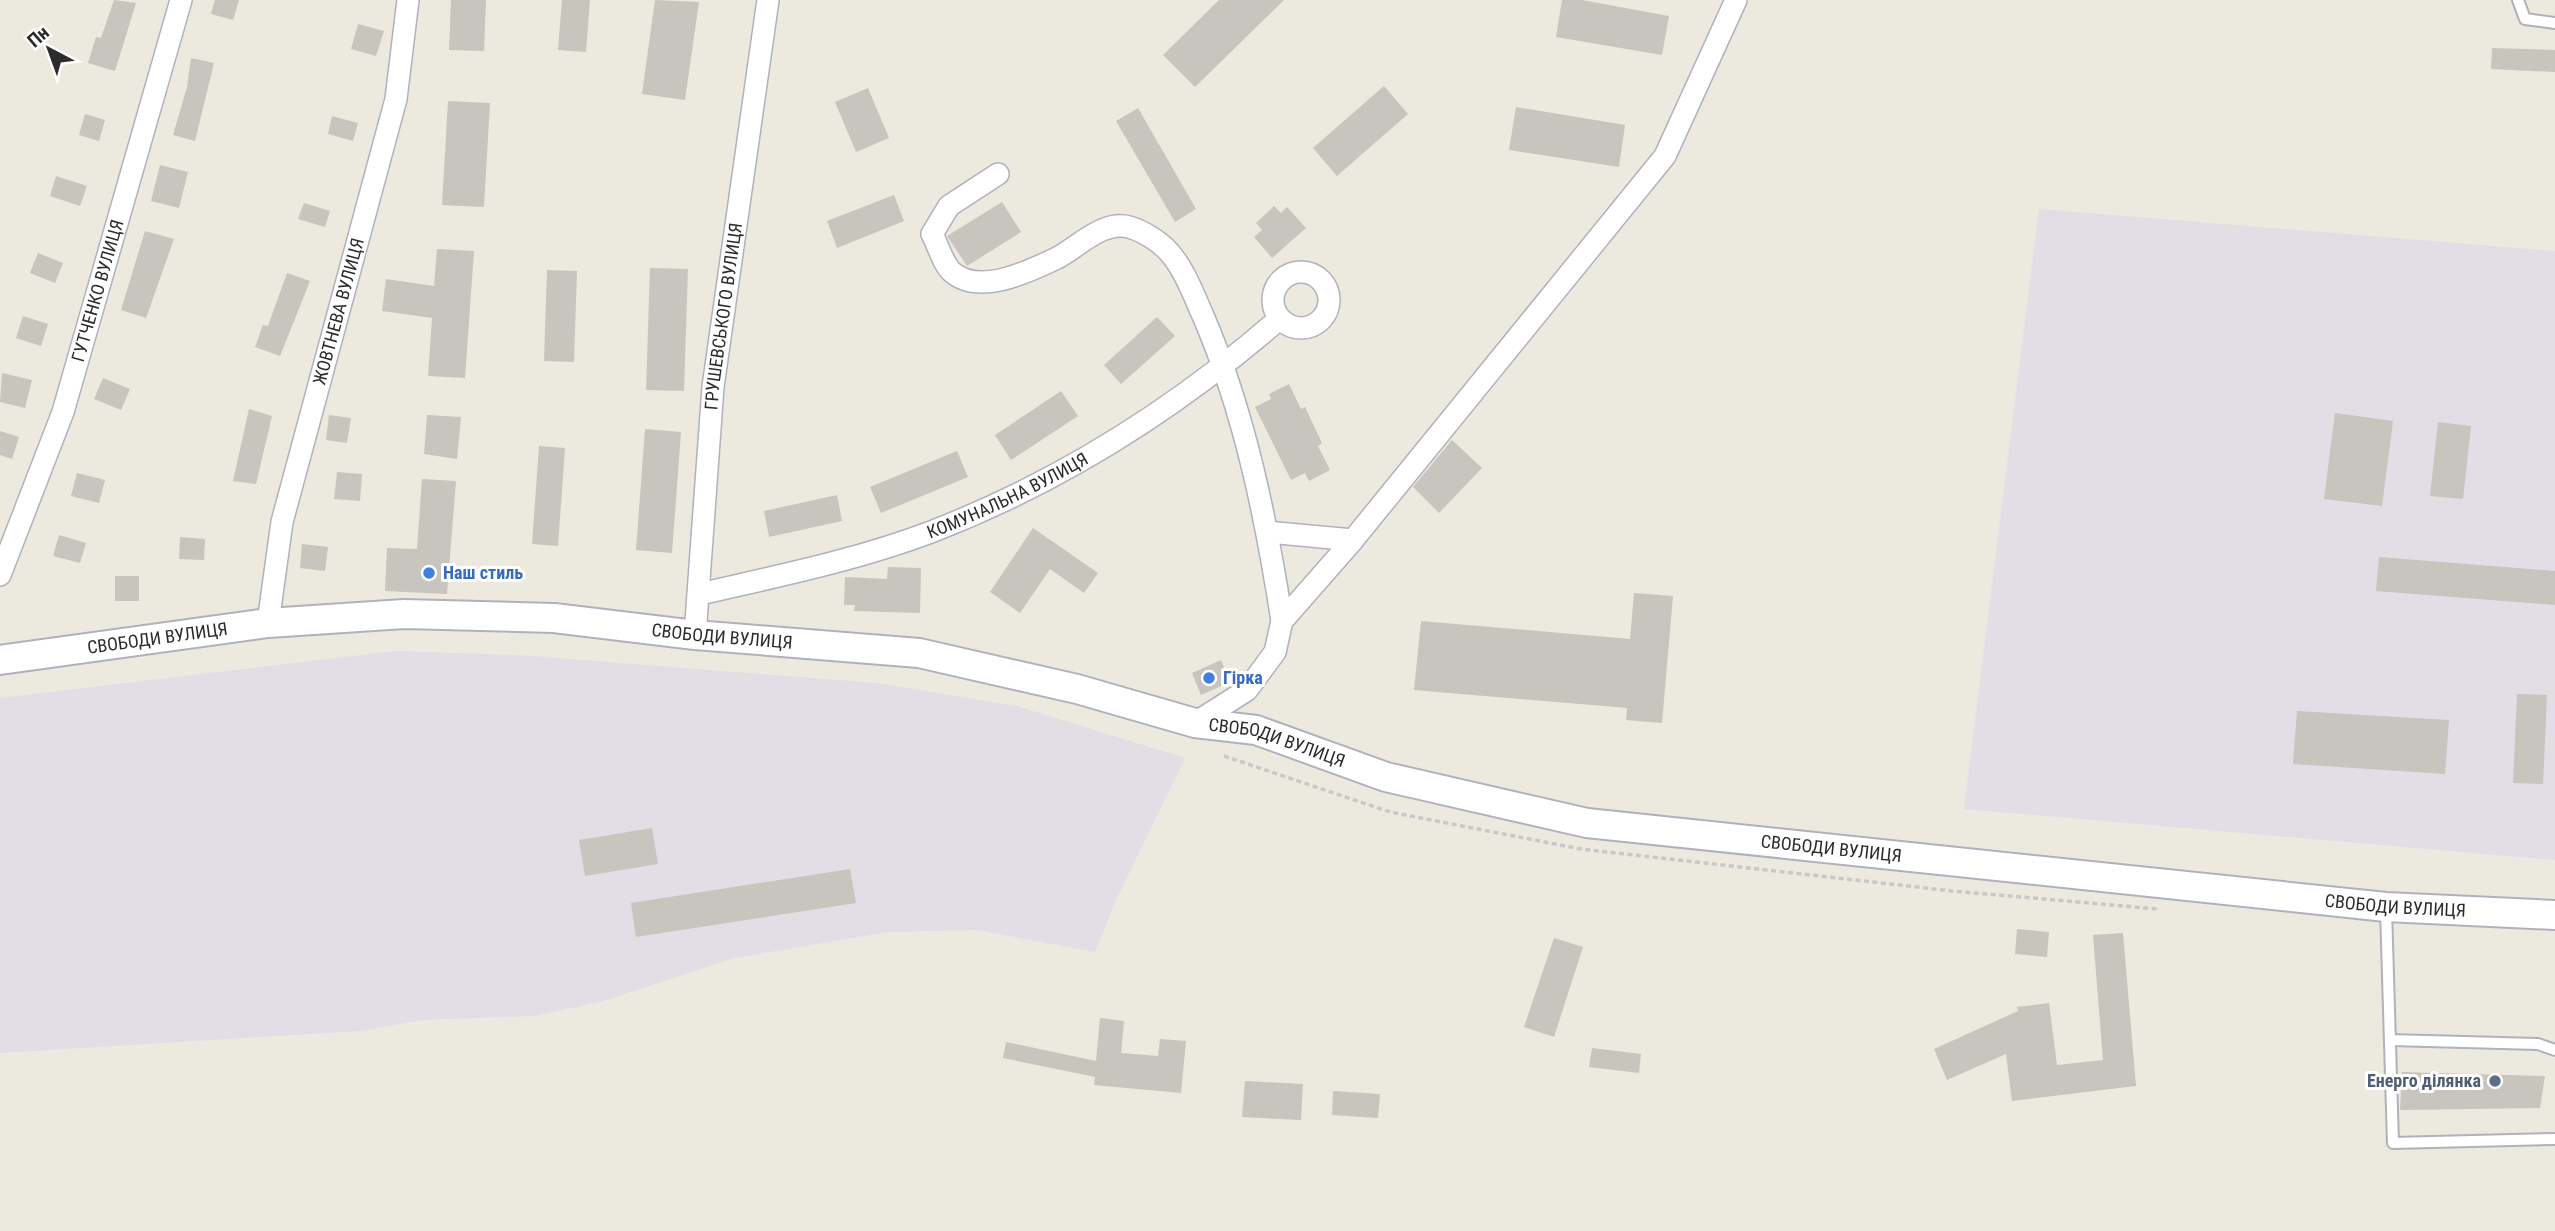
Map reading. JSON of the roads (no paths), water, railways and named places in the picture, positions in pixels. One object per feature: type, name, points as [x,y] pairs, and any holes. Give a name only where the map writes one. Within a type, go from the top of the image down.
[{"type":"main road","name":"СВОБОДИ ВУЛИЦЯ","points":[[0,660],[268,623],[417,614],[554,618],[695,635],[919,653],[1077,689],[1195,723],[1256,730],[1386,777],[1587,823],[2386,907],[2555,915]]},
{"type":"street","name":"ГУТЧЕНКО ВУЛИЦЯ","points":[[0,575],[63,412],[181,0]]},
{"type":"street","name":"ЖОВТНЕВА ВУЛИЦЯ","points":[[268,623],[282,522],[396,99],[408,0]]},
{"type":"street","name":"ГРУШЕВСЬКОГО ВУЛИЦЯ","points":[[695,635],[713,387],[768,0]]},
{"type":"street","points":[[1282,621],[1353,540],[1665,156],[1736,0]]},
{"type":"street","points":[[998,174],[949,206],[932,234],[951,271],[969,281],[995,281],[1056,258],[1106,228],[1126,226],[1149,236],[1169,252],[1190,287],[1224,366],[1268,532],[1282,621],[1275,652],[1247,690],[1195,723]]},
{"type":"street","name":"КОМУНАЛЬНА ВУЛИЦЯ","points":[[700,594],[828,564],[930,532],[1023,493],[1152,419],[1224,366],[1278,320]]},
{"type":"street","points":[[1268,532],[1353,540]]},
{"type":"lane","points":[[2518,0],[2525,19],[2555,23]]},
{"type":"lane","points":[[2386,907],[2393,1143],[2555,1139]]},
{"type":"lane","points":[[2390,1040],[2538,1044],[2555,1050]]},
{"type":"place","name":"Наш стиль","points":[[429,573]]},
{"type":"place","name":"Гірка","points":[[1209,678]]},
{"type":"place","name":"Енерго ділянка","points":[[2495,1081]]}]
